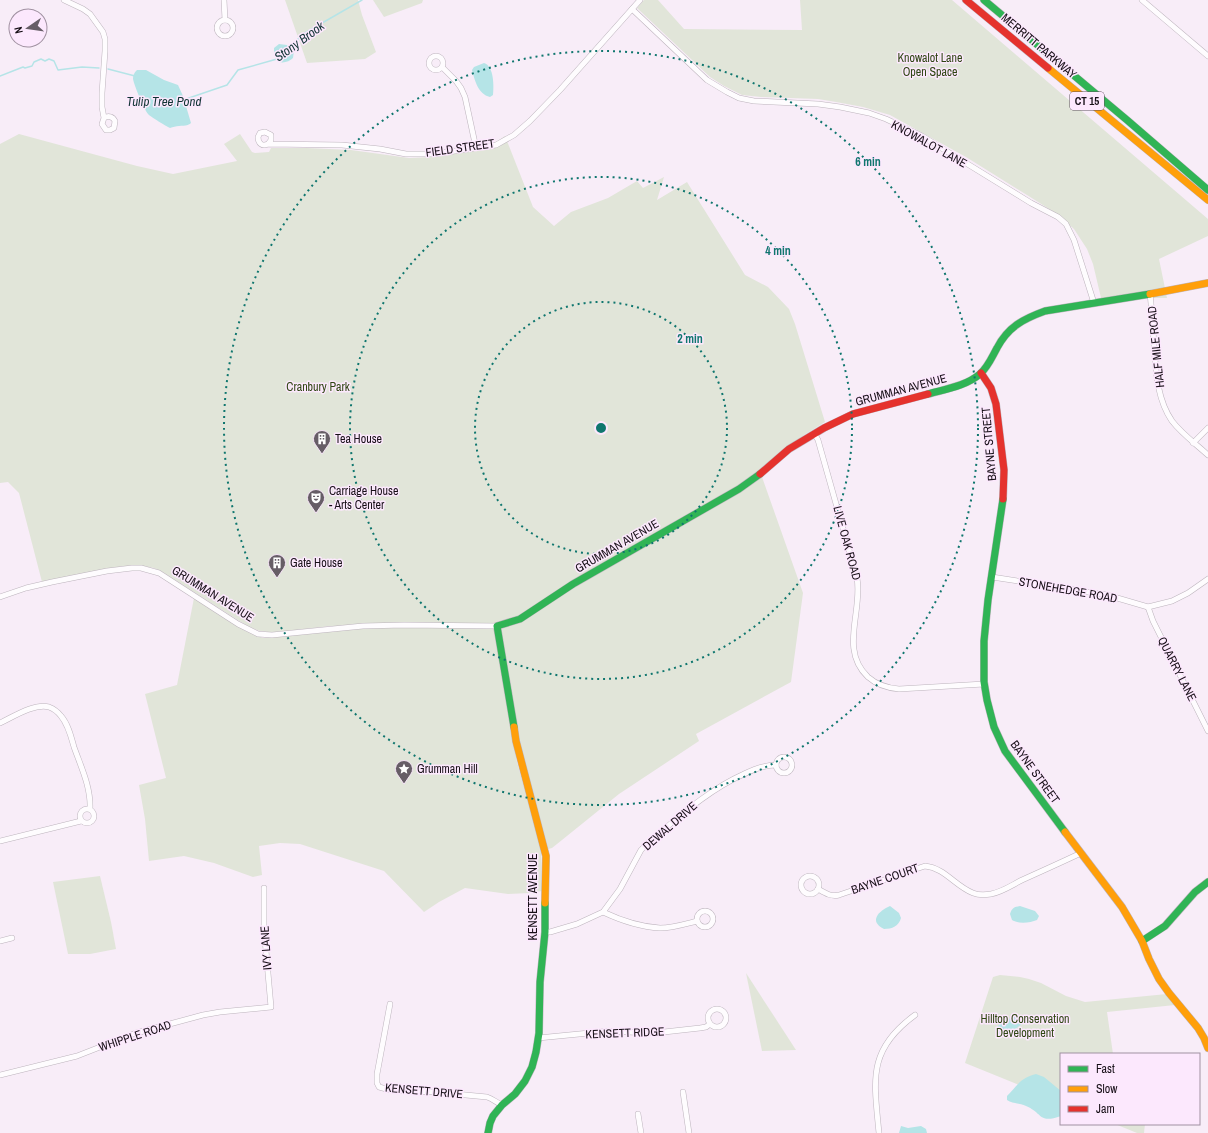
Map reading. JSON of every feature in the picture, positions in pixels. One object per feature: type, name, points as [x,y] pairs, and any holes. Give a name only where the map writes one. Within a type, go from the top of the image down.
[{"type":"main road","name":"MERRITT PARKWAY","points":[[966,0],[1208,200]]},
{"type":"main road","name":"MERRITT PARKWAY","points":[[984,0],[1116,110],[1208,190]]},
{"type":"main road","name":"GRUMMAN AVENUE","points":[[497,626],[520,619],[573,584],[739,489],[755,478],[789,449],[814,433],[837,421],[853,414],[966,383],[981,373],[1002,339],[1010,330],[1027,318],[1045,312],[1208,283]]},
{"type":"main road","name":"BAYNE STREET","points":[[981,373],[986,378],[998,403],[1004,472],[1004,488],[985,633],[984,684],[992,720],[1005,751],[1122,907],[1142,941],[1149,959],[1160,979],[1169,993],[1198,1028],[1207,1044]]},
{"type":"main road","name":"KENSETT AVENUE","points":[[488,1133],[493,1116],[502,1105],[515,1094],[529,1075],[532,1066],[539,1033],[540,982],[545,932],[546,856],[516,741],[497,626]]},
{"type":"main road","points":[[1142,941],[1165,926],[1195,892],[1208,882]]},
{"type":"street","points":[[64,0],[90,14],[103,32],[106,44],[102,93],[104,118]]},
{"type":"street","points":[[224,0],[225,20]]},
{"type":"street","name":"FIELD STREET","points":[[268,144],[342,145],[380,149],[406,154],[434,154],[496,145],[523,128],[560,90],[640,0]]},
{"type":"street","points":[[1142,0],[1208,56]]},
{"type":"street","name":"KNOWALOT LANE","points":[[632,9],[702,75],[727,92],[739,98],[754,101],[818,104],[840,107],[869,113],[886,119],[922,136],[1031,203],[1058,217],[1066,224],[1074,240],[1094,303]]},
{"type":"street","points":[[442,67],[456,81],[465,97],[476,148]]},
{"type":"street","name":"HALF MILE ROAD","points":[[1150,294],[1156,366],[1160,393],[1173,422],[1208,455]]},
{"type":"street","points":[[1193,442],[1208,428]]},
{"type":"street","name":"LIVE OAK ROAD","points":[[814,433],[818,440],[857,578],[858,600],[853,646],[856,660],[863,672],[873,681],[891,689],[984,684]]},
{"type":"street","name":"GRUMMAN AVENUE","points":[[0,597],[26,588],[52,582],[107,571],[141,568],[159,573],[238,624],[262,635],[277,635],[384,625],[497,626]]},
{"type":"street","name":"STONEHEDGE ROAD","points":[[992,577],[1106,595],[1148,607],[1172,601],[1188,593],[1208,579]]},
{"type":"street","name":"QUARRY LANE","points":[[1148,607],[1153,621],[1208,731]]},
{"type":"street","points":[[0,723],[38,707],[49,707],[61,715],[67,725],[83,771],[89,795],[90,809]]},
{"type":"street","name":"DEWAL DRIVE","points":[[545,932],[577,924],[603,912],[620,889],[641,850],[649,842],[701,799],[726,783],[752,771],[770,765],[776,765]]},
{"type":"street","points":[[84,809],[90,809],[94,812],[95,817],[93,821],[86,823],[80,816],[84,809]]},
{"type":"street","points":[[0,841],[82,820]]},
{"type":"street","name":"BAYNE COURT","points":[[818,889],[835,896],[925,866],[931,866],[942,871],[962,888],[973,893],[989,894],[1008,887],[1081,853]]},
{"type":"street","name":"IVY LANE","points":[[264,888],[264,934],[271,1007]]},
{"type":"street","points":[[603,912],[643,925],[661,928],[697,921]]},
{"type":"street","points":[[0,941],[12,938]]},
{"type":"street","name":"KENSETT DRIVE","points":[[390,1004],[377,1074],[377,1083],[379,1087],[390,1090],[487,1097],[502,1105]]},
{"type":"street","name":"WHIPPLE ROAD","points":[[0,1075],[77,1056],[136,1033],[203,1015],[271,1007]]},
{"type":"street","points":[[879,1133],[875,1087],[878,1062],[883,1050],[898,1028],[915,1015]]},
{"type":"street","name":"KENSETT RIDGE","points":[[538,1038],[610,1031],[647,1033],[664,1032],[706,1027],[710,1024]]},
{"type":"street","points":[[683,1092],[689,1133]]},
{"type":"street","points":[[638,1114],[641,1133]]},
{"type":"green space","points":[[285,0],[358,0],[376,52],[365,59],[307,63]]},
{"type":"green space","points":[[373,0],[423,0],[422,3],[384,17]]},
{"type":"green space","name":"Knowalot Lane Open Space","points":[[644,0],[658,0],[684,29],[802,30],[800,0],[952,0],[1208,219],[1208,236],[1159,259],[1167,298],[1134,298],[1102,302],[1093,264],[1087,249],[1074,229],[1057,214],[966,157],[890,115],[863,107],[818,99],[742,95],[724,86],[710,77],[637,8]]},
{"type":"green space","name":"Cranbury Park","points":[[19,134],[137,166],[173,174],[237,161],[224,144],[240,134],[252,152],[255,153],[269,152],[271,148],[307,148],[351,150],[409,158],[432,157],[468,147],[496,142],[505,136],[533,207],[554,226],[571,212],[608,198],[637,181],[643,188],[664,177],[657,200],[687,182],[745,275],[768,287],[789,309],[825,422],[804,435],[743,483],[581,583],[762,477],[803,593],[791,682],[696,734],[699,741],[619,794],[552,848],[548,849],[535,800],[513,739],[517,762],[541,847],[542,891],[508,894],[465,888],[424,912],[384,871],[300,844],[280,843],[259,846],[262,875],[253,877],[214,863],[184,856],[149,861],[145,819],[139,785],[166,778],[145,694],[177,685],[194,598],[244,630],[263,638],[337,630],[331,626],[279,632],[260,631],[251,628],[236,619],[164,573],[154,568],[143,566],[124,566],[42,582],[19,493],[8,482],[0,483],[0,144]]},
{"type":"green space","points":[[100,876],[116,949],[90,954],[68,954],[53,882]]},
{"type":"green space","points":[[746,973],[796,1050],[762,1051]]},
{"type":"green space","name":"Hilltop Conservation Development","points":[[1000,975],[1029,979],[1041,983],[1066,996],[1085,1002],[1167,994],[1175,1005],[1107,1012],[1113,1053],[1060,1053],[1060,1102],[965,1063],[993,977]]},
{"type":"green space","points":[[1117,1125],[1145,1125],[1144,1133],[1137,1133]]},
{"type":"water","points":[[279,44],[287,45],[294,50],[293,58],[290,61],[277,61],[274,48]]},
{"type":"water","points":[[484,63],[490,68],[493,77],[493,95],[490,97],[480,90],[472,70],[474,67]]},
{"type":"water","name":"Tulip Tree Pond","points":[[137,70],[146,70],[164,80],[178,85],[191,123],[170,128],[148,114],[139,97],[133,79]]},
{"type":"water","points":[[890,906],[899,913],[901,918],[899,923],[895,926],[884,929],[877,923],[877,916]]},
{"type":"water","points":[[1020,906],[1035,911],[1039,916],[1037,920],[1024,923],[1012,920],[1010,914],[1012,909]]},
{"type":"water","points":[[1022,1015],[1028,1016],[1028,1020],[1005,1036],[1000,1038],[996,1034],[998,1026],[1002,1022]]},
{"type":"water","points":[[1036,1074],[1044,1077],[1060,1090],[1060,1116],[1048,1119],[1044,1118],[1026,1106],[1007,1100],[1007,1096],[1019,1083]]},
{"type":"water","points":[[901,1126],[908,1128],[921,1126],[926,1129],[927,1133],[899,1133]]},
{"type":"waterway","name":"Stony Brook","points":[[290,47],[303,34],[362,0]]},
{"type":"waterway","name":"Stony Brook","points":[[0,76],[23,67],[25,68],[32,66],[34,62],[41,59],[45,61],[49,59],[54,61],[58,70],[82,67],[99,68]]},
{"type":"waterway","name":"Stony Brook","points":[[183,100],[227,85],[238,70],[277,59]]},
{"type":"waterway","name":"Stony Brook","points":[[108,69],[135,76]]},
{"type":"traffic: fast","points":[[984,0],[1208,190]]},
{"type":"traffic: fast","points":[[928,394],[949,389],[980,374],[988,365],[1006,334],[1030,317],[1045,311],[1150,294]]},
{"type":"traffic: fast","points":[[514,727],[497,626],[520,619],[573,584],[739,489],[760,474]]},
{"type":"traffic: fast","points":[[1003,499],[988,600],[984,641],[984,682],[987,700],[994,727],[1005,751],[1065,832]]},
{"type":"traffic: fast","points":[[1142,941],[1165,926],[1195,892],[1208,882]]},
{"type":"traffic: fast","points":[[488,1133],[493,1116],[502,1105],[515,1094],[525,1081],[532,1067],[536,1052],[539,1033],[540,982],[545,932],[545,903]]},
{"type":"traffic: slow","points":[[1048,68],[1208,200]]},
{"type":"traffic: slow","points":[[1150,294],[1208,283]]},
{"type":"traffic: slow","points":[[514,727],[516,741],[546,856],[545,903]]},
{"type":"traffic: slow","points":[[1065,832],[1122,907],[1142,941],[1159,979],[1198,1028],[1208,1048]]},
{"type":"traffic: jam","points":[[966,0],[1048,68]]},
{"type":"traffic: jam","points":[[981,373],[991,388],[996,404],[1004,470],[1003,499]]},
{"type":"traffic: jam","points":[[760,474],[789,449],[824,428],[853,414],[928,394]]},
{"type":"place","name":"Tea House","points":[[322,454]]},
{"type":"place","name":"Carriage House - Arts Center","points":[[316,513]]},
{"type":"place","name":"Gate House","points":[[277,578]]},
{"type":"place","name":"Grumman Hill","points":[[404,784]]}]
